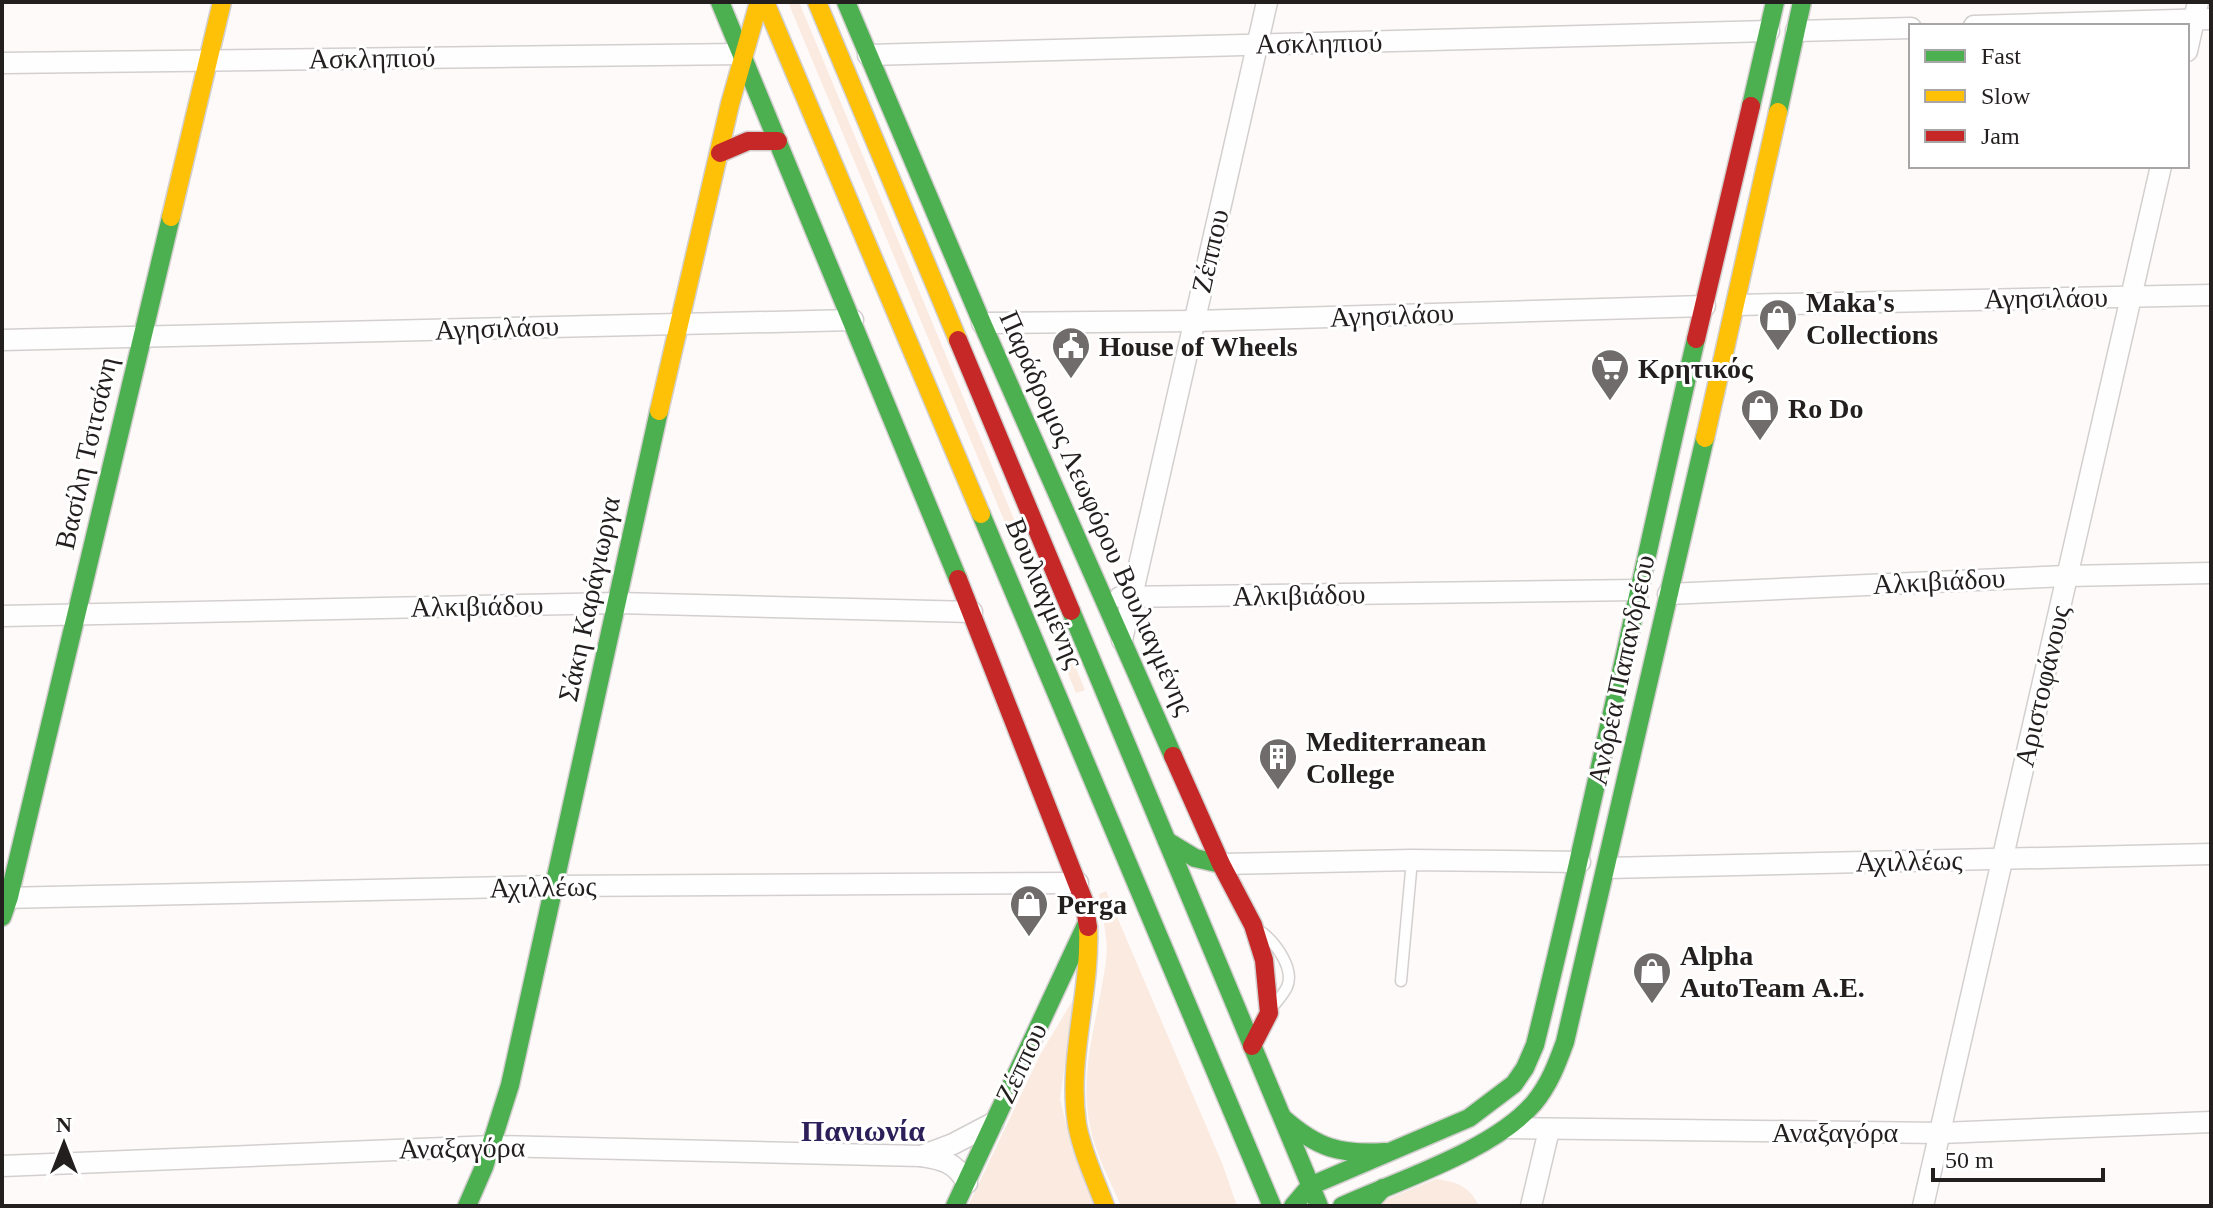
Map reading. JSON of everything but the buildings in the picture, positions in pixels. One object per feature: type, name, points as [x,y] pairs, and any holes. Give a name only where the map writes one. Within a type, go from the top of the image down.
[{"type":"main road","name":"Βασίλη Τσιτσάνη","points":[[4,904],[77,614],[222,2]]},
{"type":"main road","points":[[720,2],[972,612],[1078,883],[1088,921],[1089,958],[1076,1076],[1077,1123],[1105,1206]]},
{"type":"main road","name":"Σάκη Καράγιωργα","points":[[467,1206],[493,1146],[509,1094],[677,322],[742,54],[762,2]]},
{"type":"main road","name":"Βουλιαγμένης","points":[[762,2],[1272,1206]]},
{"type":"main road","name":"Βουλιαγμένης","points":[[817,2],[1319,1206]]},
{"type":"main road","name":"Παράδρομος Λεωφόρου Βουλιαγμένης","points":[[846,2],[982,323],[1221,864],[1253,925],[1264,960],[1269,1013],[1252,1046]]},
{"type":"main road","name":"Ανδρέα Παπανδρέου","points":[[1293,1206],[1310,1186],[1469,1118],[1514,1084],[1535,1045],[1580,862],[1637,590],[1775,2]]},
{"type":"main road","name":"Ανδρέα Παπανδρέου","points":[[1342,1206],[1481,1144],[1508,1128],[1528,1110],[1545,1088],[1557,1064],[1607,868],[1737,305],[1802,2]]},
{"type":"main road","points":[[720,153],[737,142],[758,138],[778,141]]},
{"type":"main road","points":[[1167,841],[1195,858],[1221,864]]},
{"type":"main road","name":"Ζέππου","points":[[955,1206],[1088,921]]},
{"type":"main road","points":[[1281,1117],[1307,1138],[1338,1152],[1353,1155],[1385,1152]]},
{"type":"main road","points":[[1367,1206],[1383,1188]]},
{"type":"street","name":"Ζέππου","points":[[1122,640],[1267,2]]},
{"type":"street","points":[[2009,24],[2201,13],[2189,46]]},
{"type":"street","points":[[1796,31],[1909,28]]},
{"type":"street","name":"Ασκληπιού","points":[[868,55],[1769,31]]},
{"type":"street","name":"Ασκληπιού","points":[[2,63],[742,54]]},
{"type":"street","name":"Αριστοφάνους","points":[[1923,1206],[2161,168]]},
{"type":"street","name":"Αγησιλάου","points":[[1737,305],[2211,295]]},
{"type":"street","name":"Αγησιλάου","points":[[982,323],[1195,321],[1705,306]]},
{"type":"street","name":"Αγησιλάου","points":[[2,340],[853,320]]},
{"type":"street","name":"Αλκιβιάδου","points":[[1668,594],[2067,576],[2211,573]]},
{"type":"street","name":"Αλκιβιάδου","points":[[1104,598],[1637,590]]},
{"type":"street","name":"Αλκιβιάδου","points":[[2,616],[618,603],[972,612]]},
{"type":"street","name":"Αχιλλέως","points":[[1607,868],[2211,854]]},
{"type":"street","points":[[1221,864],[1412,860],[1580,862]]},
{"type":"street","name":"Αχιλλέως","points":[[4,904],[553,886],[1078,883]]},
{"type":"street","name":"Αναξαγόρα","points":[[1508,1128],[1941,1133],[2211,1122]]},
{"type":"street","name":"Αναξαγόρα","points":[[921,1156],[953,1144],[993,1123]]},
{"type":"street","points":[[1531,1206],[1549,1130]]},
{"type":"street","name":"Αναξαγόρα","points":[[2,1166],[493,1146],[921,1156],[952,1164],[967,1183]]},
{"type":"lane","points":[[1401,981],[1412,860]]},
{"type":"shaded area","points":[[788,2],[799,2],[1085,690],[1076,693]]},
{"type":"shaded area","points":[[1106,891],[1222,1163],[1237,1206],[1121,1206],[1103,1166],[1090,1126],[1086,1085],[1107,953],[1099,894]]},
{"type":"shaded area","points":[[1074,998],[1060,1099],[1072,1149],[1096,1206],[968,1206],[1040,1055]]},
{"type":"shaded area","points":[[1436,1179],[1462,1186],[1479,1206],[1380,1206],[1387,1199]]},
{"type":"traffic: fast","points":[[720,2],[958,579]]},
{"type":"traffic: fast","points":[[846,2],[982,323],[1173,756]]},
{"type":"traffic: fast","points":[[1751,106],[1775,2]]},
{"type":"traffic: fast","points":[[1778,112],[1802,2]]},
{"type":"traffic: fast","points":[[2,917],[171,217]]},
{"type":"traffic: fast","points":[[1293,1206],[1310,1186],[1469,1118],[1514,1084],[1525,1068],[1535,1045],[1556,957],[1696,339]]},
{"type":"traffic: fast","points":[[467,1206],[484,1167],[510,1085],[659,411]]},
{"type":"traffic: fast","points":[[1342,1206],[1444,1162],[1495,1135],[1534,1103],[1552,1074],[1565,1042],[1705,438]]},
{"type":"traffic: fast","points":[[981,514],[1272,1206]]},
{"type":"traffic: fast","points":[[1071,611],[1319,1206]]},
{"type":"traffic: fast","points":[[1167,841],[1195,858],[1221,864]]},
{"type":"traffic: fast","points":[[955,1206],[1086,925]]},
{"type":"traffic: fast","points":[[1283,1118],[1318,1143],[1355,1152],[1385,1152]]},
{"type":"traffic: fast","points":[[1367,1206],[1383,1188]]},
{"type":"traffic: slow","points":[[171,217],[222,2]]},
{"type":"traffic: slow","points":[[659,411],[730,104],[759,2]]},
{"type":"traffic: slow","points":[[765,2],[981,514]]},
{"type":"traffic: slow","points":[[817,2],[958,340]]},
{"type":"traffic: slow","points":[[1705,438],[1778,112]]},
{"type":"traffic: slow","points":[[1088,927],[1075,1099],[1082,1145],[1105,1206]]},
{"type":"traffic: jam","points":[[1696,339],[1751,106]]},
{"type":"traffic: jam","points":[[720,153],[748,141],[778,141]]},
{"type":"traffic: jam","points":[[958,340],[1071,611]]},
{"type":"traffic: jam","points":[[958,579],[1084,901],[1088,927]]},
{"type":"traffic: jam","points":[[1173,756],[1221,864],[1253,925],[1264,960],[1269,1013],[1252,1046]]},
{"type":"place","name":"Maka's Collections","points":[[1778,352]]},
{"type":"place","name":"House of Wheels","points":[[1071,380]]},
{"type":"place","name":"Κρητικός","points":[[1610,402]]},
{"type":"place","name":"Ro Do","points":[[1760,442]]},
{"type":"place","name":"Mediterranean College","points":[[1278,791]]},
{"type":"place","name":"Perga","points":[[1029,938]]},
{"type":"place","name":"Alpha AutoTeam Α.Ε.","points":[[1652,1005]]},
{"type":"district","name":"Πανιωνία","points":[[863,1130]]}]
